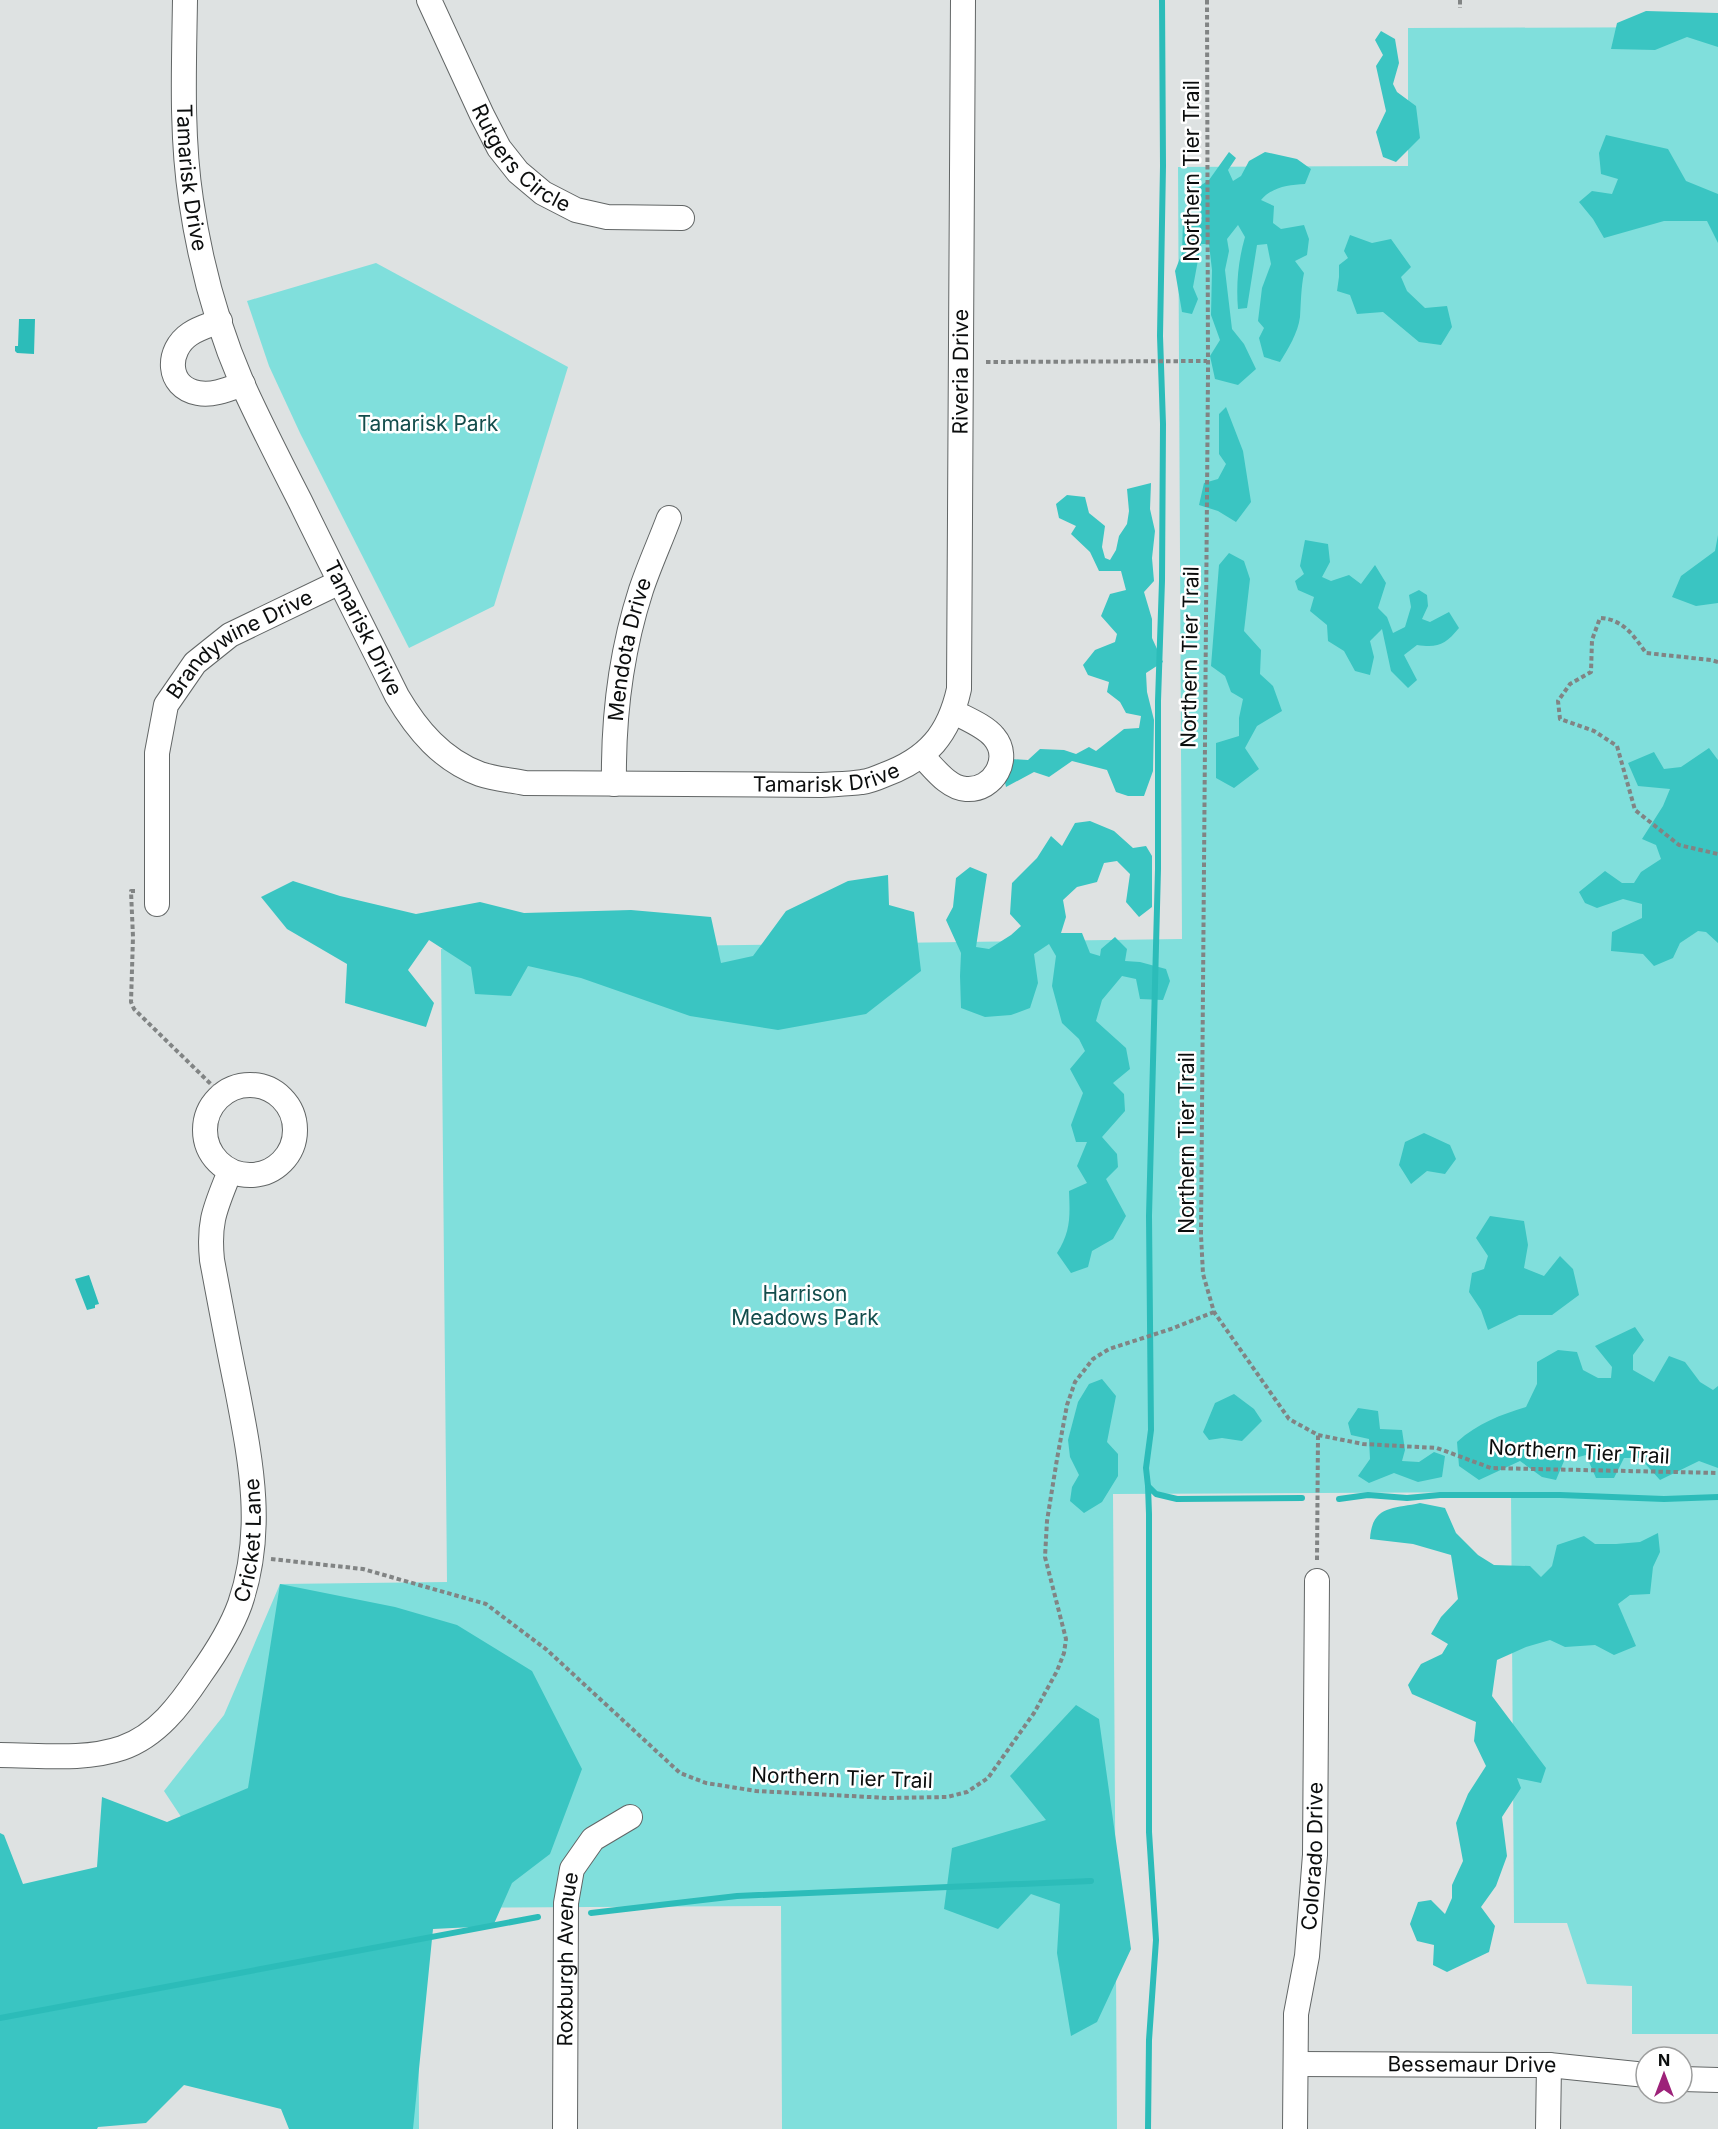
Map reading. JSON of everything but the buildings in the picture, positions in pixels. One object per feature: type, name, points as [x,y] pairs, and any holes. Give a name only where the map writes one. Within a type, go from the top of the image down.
[{"type":"street","name":"Tamarisk Drive","points":[[185,0],[186,154],[199,243],[220,321],[243,384],[340,582],[413,723],[432,744],[453,760],[481,774],[525,783],[614,784],[821,785],[864,782],[896,771],[930,747]]},
{"type":"street","name":"Rutgers Circle","points":[[429,0],[482,116],[499,148],[518,172],[543,193],[576,210],[607,217],[682,218]]},
{"type":"street","name":"Riveria Drive","points":[[930,747],[954,712],[959,689],[963,0]]},
{"type":"street","points":[[220,321],[190,334],[180,343],[174,354],[172,372],[186,389],[196,393],[208,394],[243,384]]},
{"type":"street","name":"Mendota Drive","points":[[614,784],[620,686],[630,629],[641,589],[669,518]]},
{"type":"street","name":"Brandywine Drive","points":[[157,898],[157,753],[166,705],[195,663],[230,635],[340,582]]},
{"type":"street","points":[[930,747],[946,781],[967,789],[981,786],[998,773],[1002,762],[1001,749],[994,737],[954,712]]},
{"type":"street","points":[[249,1085],[264,1087],[277,1094],[288,1104],[294,1118],[296,1132],[285,1160],[259,1175],[244,1175],[230,1171],[218,1162],[210,1150],[205,1135],[206,1120],[212,1106],[222,1095],[234,1088],[249,1085]]},
{"type":"street","name":"Cricket Lane","points":[[0,1755],[94,1755],[123,1747],[147,1735],[180,1706],[216,1651],[240,1605],[252,1557],[254,1483],[212,1260],[210,1237],[212,1216],[230,1171]]},
{"type":"street","name":"Colorado Drive","points":[[1296,2129],[1296,2014],[1306,1956],[1315,1855],[1317,1581]]},
{"type":"street","name":"Roxburgh Avenue","points":[[565,2129],[566,1903],[572,1869],[593,1839],[630,1817]]},
{"type":"street","name":"Bessemaur Drive","points":[[1296,2064],[1549,2065],[1634,2074]]},
{"type":"street","points":[[1548,2129],[1549,2065]]},
{"type":"street","points":[[1694,2079],[1718,2080]]},
{"type":"path","name":"Northern Tier Trail","points":[[1207,0],[1208,361],[1201,1236],[1203,1274],[1214,1312],[1288,1419],[1318,1435],[1363,1443],[1437,1448],[1491,1468],[1718,1473]]},
{"type":"path","points":[[1460,0],[1460,8]]},
{"type":"path","points":[[986,362],[1208,361]]},
{"type":"path","points":[[1718,662],[1647,653],[1630,630],[1612,618],[1600,618],[1592,640],[1591,672],[1570,684],[1558,701],[1560,719],[1594,731],[1617,746],[1635,810],[1678,845],[1718,854]]},
{"type":"path","points":[[157,898],[131,891],[133,937],[131,1002],[134,1010],[222,1095]]},
{"type":"path","name":"Northern Tier Trail","points":[[252,1557],[363,1569],[486,1604],[547,1650],[680,1773],[706,1784],[756,1791],[888,1798],[947,1797],[967,1792],[988,1778],[1034,1713],[1064,1653],[1066,1639],[1045,1557],[1047,1521],[1067,1405],[1075,1382],[1093,1359],[1109,1349],[1172,1329],[1214,1312]]},
{"type":"path","points":[[1317,1581],[1318,1435]]},
{"type":"green space","name":"Harrison Meadows Park","points":[[1718,27],[1718,2034],[1632,2034],[1632,1986],[1587,1984],[1567,1923],[1514,1923],[1511,1492],[1113,1494],[1117,2129],[782,2129],[781,1906],[418,1908],[419,2129],[300,2129],[262,1939],[164,1791],[224,1715],[280,1584],[447,1582],[441,949],[1182,939],[1178,167],[1408,166],[1408,28]]},
{"type":"green space","name":"Tamarisk Park","points":[[376,263],[568,367],[494,606],[409,648],[300,433],[269,366],[247,301]]},
{"type":"shaded area","points":[[1646,11],[1718,13],[1718,47],[1687,37],[1655,50],[1611,49],[1617,23]]},
{"type":"shaded area","points":[[1381,31],[1395,39],[1399,63],[1393,84],[1397,92],[1416,106],[1420,138],[1396,162],[1383,157],[1376,132],[1386,111],[1376,66],[1383,55],[1375,40]]},
{"type":"shaded area","points":[[1606,135],[1668,149],[1686,181],[1718,194],[1718,243],[1707,221],[1664,221],[1604,238],[1593,219],[1579,202],[1592,191],[1612,194],[1618,179],[1601,174],[1599,153]]},
{"type":"shaded area","points":[[1229,152],[1236,158],[1228,170],[1233,181],[1241,176],[1249,161],[1265,152],[1297,159],[1311,169],[1305,184],[1275,189],[1261,200],[1274,206],[1273,223],[1281,229],[1304,225],[1309,239],[1307,255],[1295,261],[1304,273],[1299,323],[1280,362],[1264,357],[1259,338],[1264,328],[1258,321],[1262,288],[1271,264],[1267,244],[1257,245],[1247,308],[1238,309],[1238,273],[1245,237],[1238,225],[1227,239],[1229,251],[1225,270],[1232,329],[1244,344],[1256,369],[1238,385],[1215,379],[1210,356],[1220,340],[1211,315],[1212,270],[1209,244],[1201,244],[1193,287],[1198,299],[1192,314],[1182,312],[1175,271],[1182,253],[1183,221],[1194,190],[1209,180]]},
{"type":"shaded area","points":[[1350,235],[1372,243],[1391,239],[1411,267],[1401,277],[1407,291],[1425,308],[1447,306],[1452,327],[1441,345],[1419,342],[1383,312],[1357,314],[1350,295],[1337,291],[1339,265],[1348,258],[1344,251]]},
{"type":"shaded area","points":[[19,319],[35,319],[34,354],[15,351],[15,346],[18,346]]},
{"type":"shaded area","points":[[1226,407],[1243,451],[1251,502],[1236,522],[1218,511],[1199,505],[1204,483],[1218,479],[1226,464],[1219,454],[1219,414]]},
{"type":"shaded area","points":[[1151,483],[1150,509],[1155,531],[1152,558],[1154,581],[1144,592],[1152,619],[1152,638],[1163,662],[1146,673],[1147,692],[1154,720],[1153,771],[1144,796],[1128,796],[1116,792],[1107,770],[1072,761],[1049,777],[1034,772],[1006,787],[1003,773],[1011,759],[1028,760],[1040,749],[1064,750],[1076,754],[1089,747],[1096,751],[1124,729],[1139,728],[1141,716],[1126,713],[1120,702],[1107,692],[1109,682],[1088,675],[1083,665],[1095,650],[1115,642],[1117,634],[1101,616],[1110,594],[1126,590],[1121,571],[1099,571],[1090,552],[1071,534],[1076,526],[1059,518],[1056,504],[1067,495],[1085,497],[1089,513],[1105,526],[1102,547],[1105,558],[1110,560],[1116,550],[1119,536],[1127,524],[1129,511],[1127,489]]},
{"type":"shaded area","points":[[1718,535],[1718,603],[1696,606],[1672,597],[1681,576],[1715,551]]},
{"type":"shaded area","points":[[1305,540],[1328,544],[1330,562],[1322,577],[1331,581],[1349,575],[1361,584],[1375,565],[1386,583],[1378,608],[1387,617],[1393,633],[1405,627],[1411,607],[1409,595],[1419,590],[1427,595],[1428,606],[1422,619],[1430,622],[1449,612],[1459,628],[1445,642],[1430,646],[1417,645],[1404,655],[1417,680],[1408,688],[1391,671],[1382,629],[1370,641],[1374,657],[1370,675],[1355,671],[1344,651],[1328,641],[1327,625],[1310,611],[1314,597],[1298,590],[1295,581],[1304,574],[1300,566]]},
{"type":"shaded area","points":[[1229,553],[1244,561],[1250,579],[1244,631],[1261,650],[1260,674],[1273,686],[1282,711],[1257,726],[1245,748],[1259,769],[1234,788],[1216,778],[1216,743],[1239,736],[1239,718],[1243,699],[1231,692],[1225,676],[1211,666],[1219,565]]},
{"type":"shaded area","points":[[1709,748],[1718,760],[1718,943],[1706,932],[1698,931],[1680,943],[1673,958],[1654,966],[1643,954],[1611,951],[1612,932],[1642,918],[1642,904],[1623,899],[1597,908],[1585,903],[1579,892],[1605,871],[1622,883],[1634,883],[1641,872],[1661,859],[1656,845],[1642,839],[1663,806],[1670,789],[1638,786],[1628,763],[1654,752],[1664,769],[1681,767]]},
{"type":"shaded area","points":[[1090,821],[1114,831],[1133,848],[1146,846],[1152,856],[1152,907],[1139,917],[1126,902],[1130,874],[1117,861],[1104,863],[1097,882],[1077,887],[1063,900],[1066,917],[1061,933],[1082,933],[1090,953],[1100,956],[1101,949],[1115,937],[1127,949],[1125,961],[1140,962],[1166,969],[1170,981],[1163,1000],[1140,999],[1136,979],[1122,976],[1102,1000],[1096,1021],[1126,1048],[1130,1069],[1113,1083],[1124,1094],[1125,1111],[1102,1137],[1117,1154],[1118,1167],[1106,1179],[1126,1216],[1113,1239],[1092,1251],[1088,1267],[1071,1273],[1057,1253],[1065,1238],[1069,1223],[1069,1191],[1087,1183],[1077,1166],[1087,1142],[1076,1142],[1071,1125],[1083,1093],[1070,1069],[1085,1051],[1079,1039],[1062,1023],[1052,986],[1056,956],[1049,944],[1034,954],[1038,983],[1030,1008],[1011,1015],[985,1017],[961,1008],[961,953],[946,920],[953,907],[956,878],[970,867],[987,874],[976,947],[989,949],[1011,935],[1021,926],[1010,914],[1012,883],[1037,858],[1051,836],[1062,846],[1075,823]]},
{"type":"shaded area","points":[[888,875],[889,905],[914,912],[921,971],[866,1014],[778,1030],[690,1016],[581,978],[528,966],[511,996],[475,994],[471,967],[429,940],[408,970],[434,1003],[426,1027],[345,1003],[347,964],[287,929],[261,897],[293,881],[340,896],[416,914],[480,902],[524,913],[631,910],[711,917],[721,963],[753,956],[786,911],[848,881]]},
{"type":"shaded area","points":[[1424,1133],[1450,1145],[1456,1159],[1445,1174],[1427,1171],[1411,1184],[1399,1165],[1405,1142]]},
{"type":"shaded area","points":[[1490,1216],[1524,1221],[1528,1245],[1524,1268],[1544,1276],[1560,1256],[1573,1269],[1579,1295],[1552,1315],[1519,1315],[1488,1330],[1481,1310],[1469,1292],[1472,1273],[1484,1269],[1488,1256],[1476,1238]]},
{"type":"shaded area","points":[[89,1275],[99,1304],[87,1310],[75,1279]]},
{"type":"shaded area","points":[[1635,1327],[1644,1340],[1633,1355],[1633,1370],[1654,1382],[1669,1356],[1685,1362],[1700,1382],[1713,1390],[1718,1386],[1718,1468],[1699,1461],[1660,1480],[1640,1458],[1624,1458],[1614,1478],[1596,1478],[1586,1455],[1564,1461],[1556,1480],[1542,1477],[1520,1461],[1479,1480],[1459,1466],[1457,1442],[1490,1420],[1526,1407],[1537,1384],[1537,1362],[1558,1350],[1577,1352],[1583,1370],[1598,1378],[1611,1378],[1612,1367],[1595,1346]]},
{"type":"shaded area","points":[[1102,1379],[1116,1396],[1107,1442],[1118,1454],[1118,1476],[1102,1502],[1084,1513],[1070,1501],[1072,1487],[1079,1475],[1070,1457],[1068,1440],[1078,1402],[1089,1384]]},
{"type":"shaded area","points":[[1234,1394],[1254,1409],[1262,1421],[1242,1441],[1222,1438],[1209,1440],[1203,1432],[1215,1403]]},
{"type":"shaded area","points":[[1358,1408],[1378,1411],[1380,1429],[1402,1430],[1405,1450],[1402,1461],[1419,1462],[1434,1452],[1445,1456],[1442,1477],[1418,1482],[1394,1473],[1369,1483],[1358,1476],[1370,1459],[1369,1439],[1351,1435],[1348,1423]]},
{"type":"shaded area","points":[[1420,1503],[1445,1508],[1456,1533],[1478,1555],[1494,1565],[1530,1566],[1541,1577],[1552,1566],[1557,1545],[1584,1536],[1595,1544],[1616,1544],[1640,1542],[1658,1533],[1660,1552],[1653,1567],[1650,1594],[1630,1595],[1618,1604],[1636,1646],[1614,1655],[1595,1645],[1565,1647],[1550,1640],[1526,1647],[1497,1660],[1492,1696],[1546,1768],[1541,1783],[1517,1778],[1521,1788],[1502,1817],[1507,1856],[1496,1886],[1481,1907],[1495,1926],[1489,1952],[1447,1972],[1433,1965],[1434,1945],[1417,1941],[1410,1924],[1418,1902],[1431,1900],[1445,1914],[1452,1898],[1452,1885],[1463,1861],[1456,1823],[1468,1794],[1486,1766],[1474,1741],[1476,1722],[1412,1694],[1408,1685],[1421,1664],[1442,1654],[1448,1644],[1431,1634],[1441,1617],[1458,1599],[1451,1555],[1413,1544],[1370,1539],[1375,1520],[1380,1514],[1393,1508]]},
{"type":"shaded area","points":[[280,1584],[395,1607],[457,1625],[532,1671],[582,1769],[550,1854],[512,1883],[493,1926],[433,1929],[413,2129],[289,2129],[281,2109],[184,2085],[146,2123],[98,2127],[97,2129],[0,2129],[0,1833],[4,1835],[23,1884],[97,1867],[102,1797],[167,1822],[248,1788]]},
{"type":"shaded area","points":[[1076,1705],[1099,1719],[1131,1949],[1097,2022],[1071,2036],[1057,1953],[1060,1904],[1031,1894],[998,1929],[944,1909],[952,1848],[1046,1820],[1010,1776]]},
{"type":"waterway","points":[[1162,0],[1163,166],[1160,336],[1163,424],[1162,581],[1158,701],[1158,869],[1149,1216],[1151,1430],[1146,1468],[1148,1486],[1156,1494],[1177,1499],[1302,1498]]},
{"type":"waterway","points":[[1148,1486],[1149,1832],[1156,1940],[1149,2040],[1148,2129]]},
{"type":"waterway","points":[[1339,1499],[1368,1495],[1407,1498],[1440,1495],[1560,1495],[1664,1499],[1718,1497]]},
{"type":"waterway","points":[[591,1913],[737,1896],[1091,1881]]},
{"type":"waterway","points":[[0,2018],[538,1917]]}]
